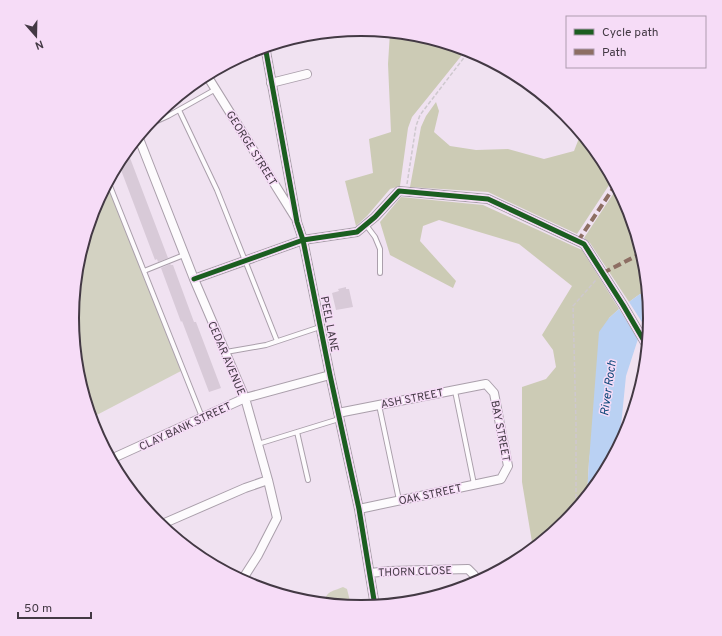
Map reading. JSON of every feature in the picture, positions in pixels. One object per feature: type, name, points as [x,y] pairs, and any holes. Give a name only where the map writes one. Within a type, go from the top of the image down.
[{"type":"street","name":"PEEL LANE","points":[[266,52],[297,222],[303,240],[359,509],[374,599]]},
{"type":"street","points":[[271,83],[307,74]]},
{"type":"street","name":"GEORGE STREET","points":[[210,80],[297,222]]},
{"type":"street","name":"CEDAR AVENUE","points":[[140,142],[184,255],[245,398],[268,480],[277,518],[258,555],[245,575]]},
{"type":"street","points":[[194,278],[303,240],[357,232],[375,217],[398,191],[488,199],[584,244],[642,337]]},
{"type":"street","name":"CLAY BANK STREET","points":[[116,457],[245,398],[330,375]]},
{"type":"street","name":"ASH STREET","points":[[339,416],[379,405],[486,384]]},
{"type":"street","name":"BAY STREET","points":[[486,384],[494,393],[508,466],[501,479]]},
{"type":"street","name":"OAK STREET","points":[[359,509],[501,479]]},
{"type":"street","points":[[167,522],[245,488],[268,480]]},
{"type":"street","name":"THORN CLOSE","points":[[370,572],[468,569],[474,576]]},
{"type":"lane","points":[[163,118],[216,89]]},
{"type":"lane","points":[[179,110],[217,190],[277,341]]},
{"type":"lane","points":[[111,188],[202,418]]},
{"type":"lane","points":[[366,225],[375,237],[380,249],[380,273]]},
{"type":"lane","points":[[144,271],[184,255]]},
{"type":"lane","points":[[225,352],[260,346],[320,327]]},
{"type":"lane","points":[[454,390],[474,484]]},
{"type":"lane","points":[[379,405],[400,500]]},
{"type":"lane","points":[[258,444],[297,432],[339,416]]},
{"type":"lane","points":[[297,432],[308,480]]},
{"type":"path","points":[[406,191],[416,126],[420,115],[465,56]]},
{"type":"path","points":[[576,500],[573,306],[603,273]]},
{"type":"shaded area","points":[[110,190],[181,371],[96,415],[84,373],[81,355],[79,318],[81,281],[84,263],[94,227]]},
{"type":"shaded area","points":[[343,587],[347,589],[350,599],[326,598],[328,594]]},
{"type":"green space","points":[[390,38],[416,41],[462,55],[412,117],[408,128],[400,186],[390,189],[367,216],[356,226],[345,181],[373,173],[369,139],[391,132],[388,64]]},
{"type":"green space","points":[[436,102],[439,111],[434,132],[450,146],[476,150],[508,149],[544,159],[574,151],[579,139],[609,185],[577,234],[488,192],[410,187],[421,127],[426,116]]},
{"type":"green space","points":[[614,193],[628,227],[638,263],[642,294],[629,302],[590,243],[584,238]]},
{"type":"green space","points":[[401,197],[483,205],[582,250],[619,309],[609,318],[589,461],[588,486],[573,504],[532,543],[522,482],[522,387],[546,379],[556,367],[553,350],[542,335],[572,286],[519,244],[439,220],[423,226],[420,241],[456,281],[453,288],[390,255],[380,222]]},
{"type":"water","points":[[642,294],[643,323],[629,302]]},
{"type":"water","name":"River Roch","points":[[619,309],[638,339],[626,376],[621,429],[605,459],[588,486],[599,332],[609,318]]},
{"type":"building","points":[[130,157],[168,258],[158,262],[157,259],[155,260],[121,170]]},
{"type":"building","points":[[170,264],[173,265],[221,388],[209,392],[161,268]]},
{"type":"building","points":[[346,287],[346,289],[349,289],[353,307],[336,310],[332,293],[339,291],[338,289]]},
{"type":"marked path","points":[[578,241],[612,190]]},
{"type":"marked path","points":[[603,273],[636,256]]},
{"type":"cycle path","points":[[266,52],[297,222],[303,240],[359,509],[374,599]]},
{"type":"cycle path","points":[[194,279],[303,240],[357,232],[375,217],[399,191],[488,199],[584,244],[642,337]]}]
